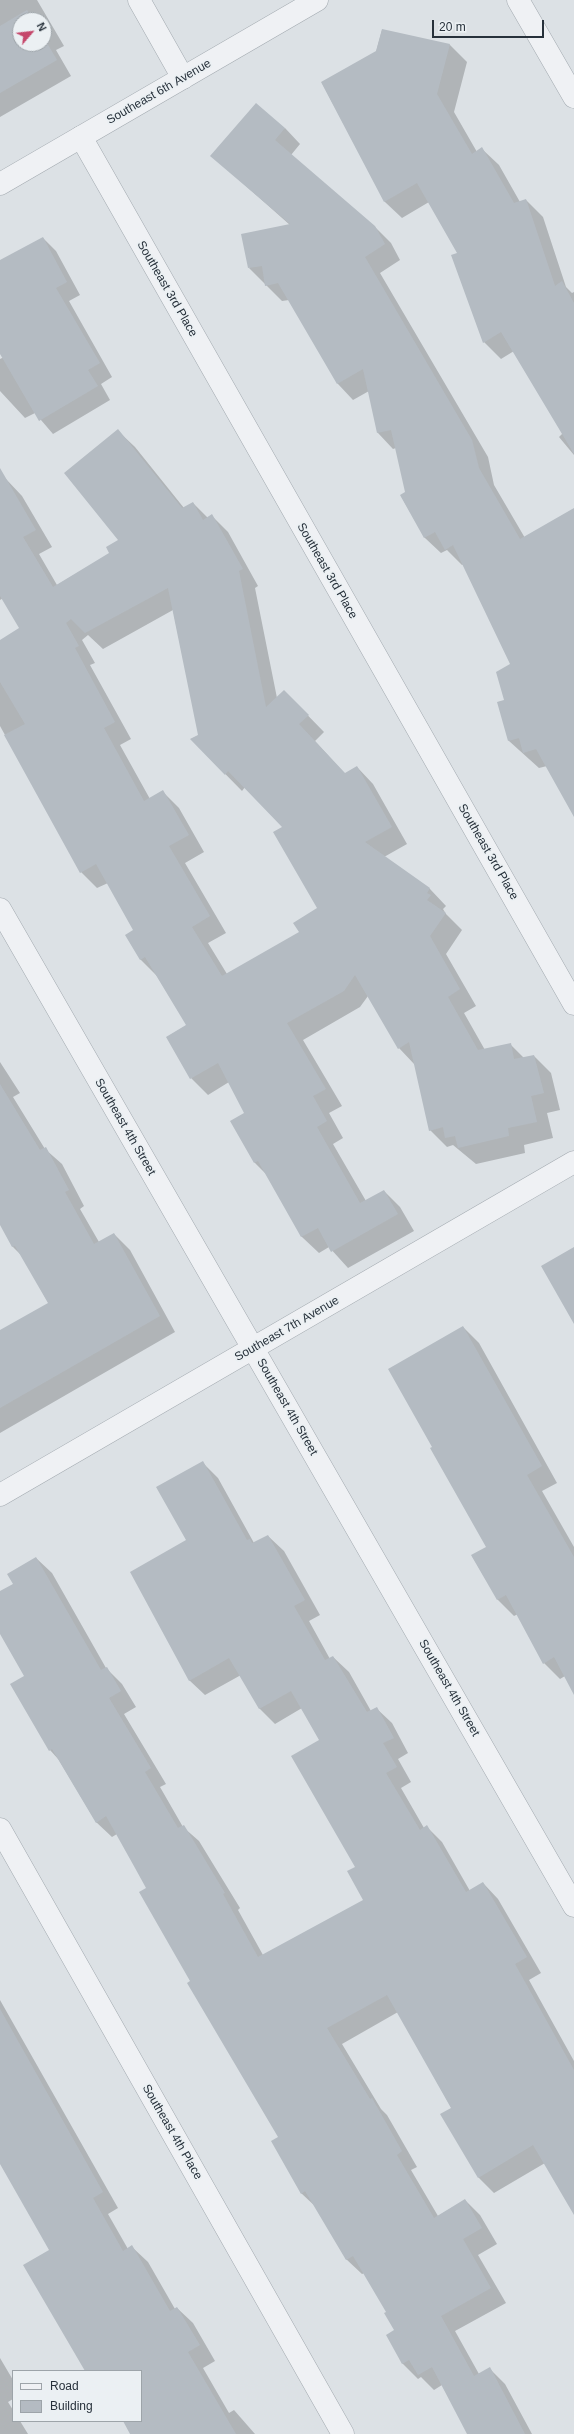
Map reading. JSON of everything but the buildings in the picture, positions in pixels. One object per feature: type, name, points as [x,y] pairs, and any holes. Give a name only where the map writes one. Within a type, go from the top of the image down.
[{"type":"street","points":[[139,0],[183,78]]},
{"type":"street","name":"Southeast 6th Avenue","points":[[0,184],[318,0]]},
{"type":"street","points":[[518,0],[574,97]]},
{"type":"street","name":"Southeast 3rd Place","points":[[81,137],[574,1004]]},
{"type":"street","name":"Southeast 4th Street","points":[[0,909],[574,1906]]},
{"type":"street","name":"Southeast 7th Avenue","points":[[0,1495],[574,1162]]},
{"type":"street","name":"Southeast 4th Place","points":[[0,1829],[343,2434]]}]
